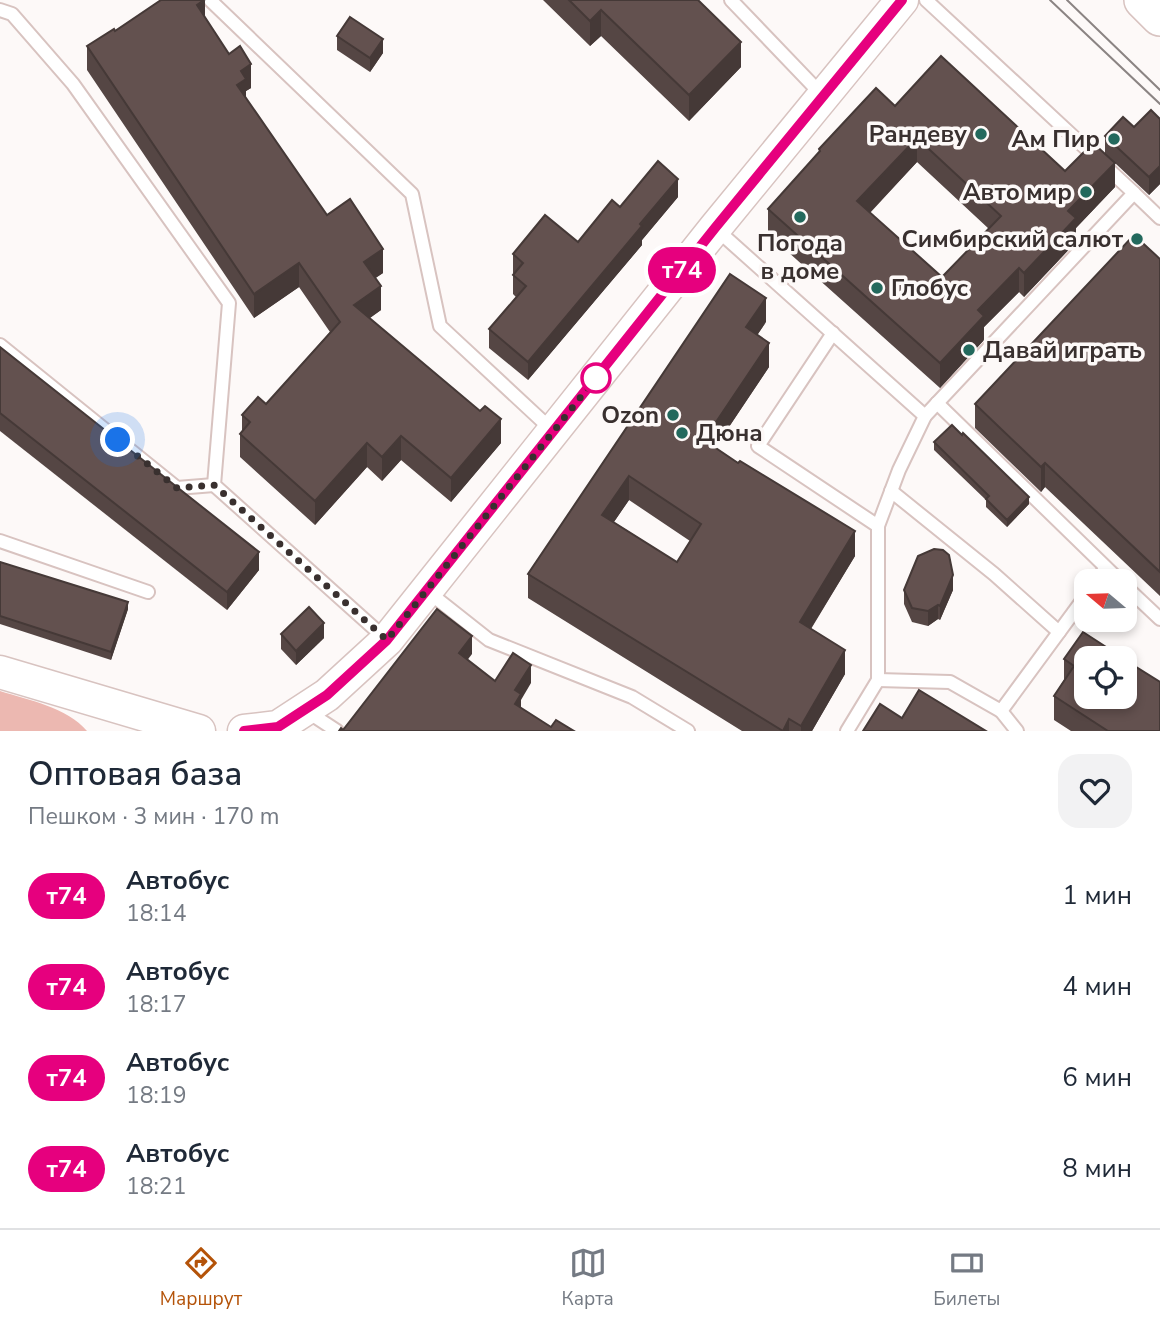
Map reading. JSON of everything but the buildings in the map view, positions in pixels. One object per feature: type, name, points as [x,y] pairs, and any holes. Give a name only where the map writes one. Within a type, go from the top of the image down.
[{"type":"main road","points":[[1143,0],[1160,17]]},
{"type":"street","points":[[244,731],[278,727],[327,695],[387,640],[715,228],[902,0]]},
{"type":"street","points":[[0,672],[199,731]]},
{"type":"lane","points":[[210,0],[412,194],[440,326],[554,431]]},
{"type":"lane","points":[[731,0],[823,96]]},
{"type":"lane","points":[[926,0],[1160,218]]},
{"type":"lane","points":[[0,10],[12,14],[73,84],[229,303],[214,485]]},
{"type":"lane","points":[[847,731],[878,680],[878,526],[899,470],[925,416],[1133,193]]},
{"type":"lane","points":[[715,228],[925,416]]},
{"type":"lane","points":[[833,333],[758,446],[878,526]]},
{"type":"lane","points":[[0,345],[177,488],[214,485],[387,640]]},
{"type":"lane","points":[[937,403],[1106,568]]},
{"type":"lane","points":[[891,491],[994,574],[1059,632]]},
{"type":"lane","points":[[0,541],[148,592]]},
{"type":"lane","points":[[427,591],[489,640],[632,697],[688,731]]},
{"type":"lane","points":[[1138,598],[1160,619]]},
{"type":"lane","points":[[1001,711],[1074,612]]},
{"type":"lane","points":[[878,680],[950,682],[1001,711],[1017,731]]},
{"type":"lane","points":[[305,709],[337,731]]},
{"type":"shaded area","points":[[0,691],[58,710],[87,731],[0,731]]},
{"type":"tram line","points":[[1050,0],[1160,104]]},
{"type":"tram line","points":[[1067,0],[1160,90]]},
{"type":"bus line","name":"т74","points":[[244,731],[278,727],[327,695],[387,640],[715,228],[902,0]]},
{"type":"place","name":"Рандеву","points":[[981,134]]},
{"type":"place","name":"Ам Пир","points":[[1114,139]]},
{"type":"place","name":"Авто мир","points":[[1086,192]]},
{"type":"place","name":"Погода в доме","points":[[800,217]]},
{"type":"place","name":"Симбирский салют","points":[[1137,239]]},
{"type":"place","name":"Глобус","points":[[877,288]]},
{"type":"place","name":"Давай играть","points":[[969,350]]},
{"type":"place","name":"Ozon","points":[[673,415]]},
{"type":"place","name":"Дюна","points":[[682,433]]},
{"type":"route","points":[[118,440],[177,488],[214,485],[387,640],[596,378]]}]
